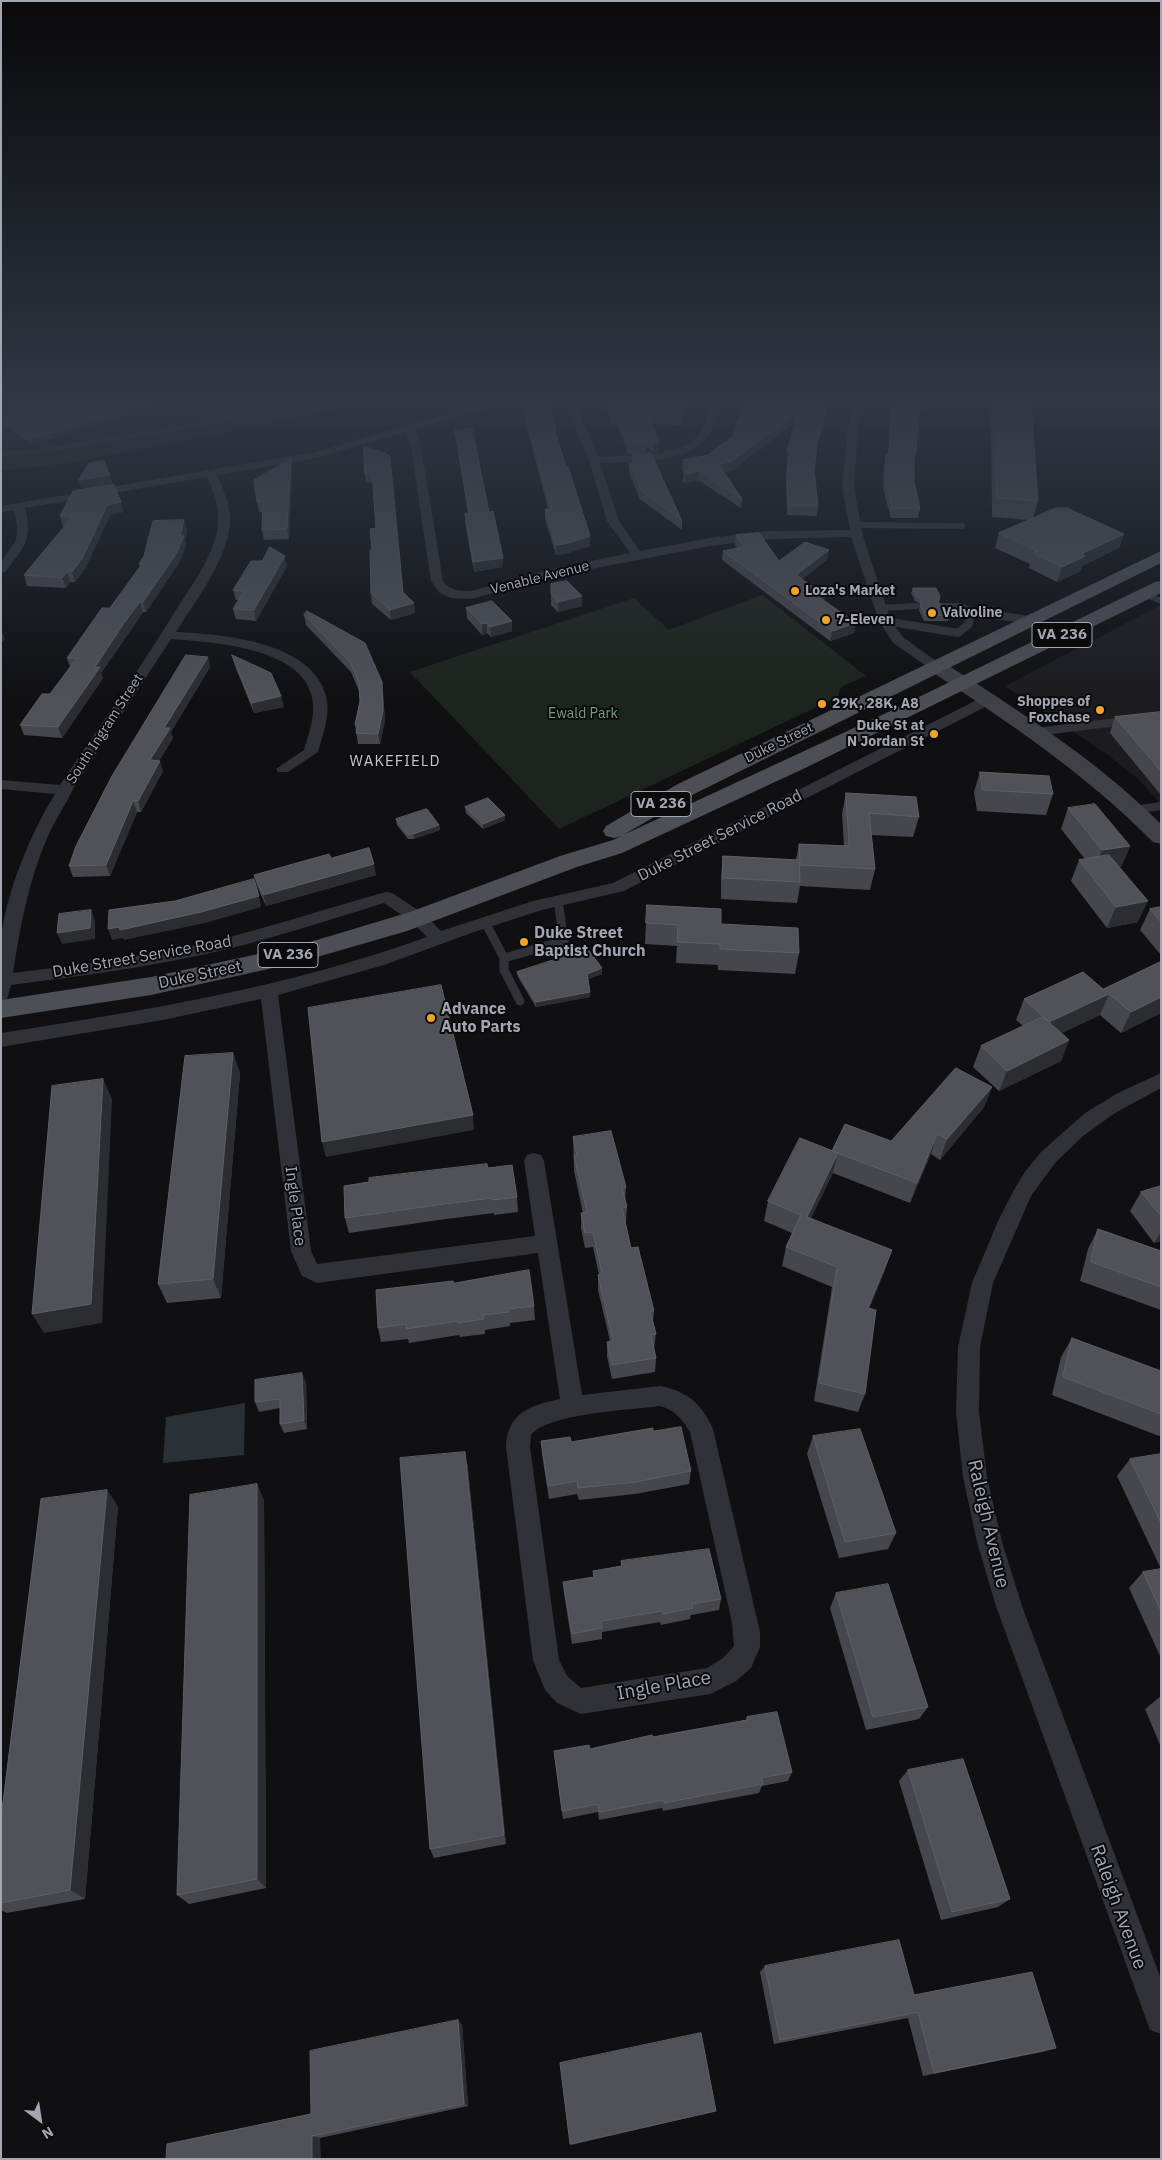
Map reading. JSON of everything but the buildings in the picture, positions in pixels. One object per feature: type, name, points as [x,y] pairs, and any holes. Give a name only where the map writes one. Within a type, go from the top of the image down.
[{"type":"main road","name":"Duke Street","points":[[565,862],[686,789],[1161,556]]},
{"type":"main road","name":"Duke Street","points":[[1,1009],[103,994],[233,969],[351,939],[418,918],[512,884],[565,862],[616,847],[748,788],[1155,594]]},
{"type":"street","points":[[1,510],[33,505]]},
{"type":"street","name":"South Ingram Street","points":[[2,988],[10,934],[28,861],[65,790],[125,696],[168,635],[201,580],[220,541],[224,512],[222,505]]},
{"type":"street","name":"Venable Avenue","points":[[425,505],[437,581],[444,590],[455,595],[479,593],[553,573],[637,555],[750,537],[856,529]]},
{"type":"street","points":[[608,505],[613,521],[637,555]]},
{"type":"street","points":[[851,505],[856,529],[885,621],[898,640],[1036,732],[1101,782],[1134,810],[1161,837]]},
{"type":"street","points":[[1,569],[24,536],[20,507]]},
{"type":"street","points":[[168,635],[223,639],[267,649],[290,661],[305,673],[319,694],[320,721],[311,752],[283,769]]},
{"type":"street","name":"Duke Street Service Road","points":[[1,1040],[163,1014],[269,991],[378,961],[485,922],[558,901],[618,887],[988,700]]},
{"type":"street","points":[[1,784],[65,790]]},
{"type":"street","name":"Duke Street Service Road","points":[[2,988],[74,971],[176,955],[278,929],[386,897],[418,918],[438,939]]},
{"type":"street","name":"Ingle Place","points":[[269,991],[301,1251],[308,1270],[317,1274],[547,1243]]},
{"type":"street","name":"Raleigh Avenue","points":[[1161,1080],[1084,1122],[1057,1149],[1030,1182],[996,1243],[972,1318],[967,1378],[967,1422],[976,1490],[1006,1601],[1128,1935],[1161,2019]]},
{"type":"street","points":[[534,1161],[573,1407]]},
{"type":"street","name":"Ingle Place","points":[[660,1396],[674,1398],[687,1407],[694,1417],[701,1429],[747,1639],[747,1647],[743,1656],[728,1672],[710,1681],[581,1700],[565,1694],[557,1685],[546,1660],[518,1447],[519,1434],[526,1423],[534,1416],[573,1407],[660,1396]]},
{"type":"lane","points":[[856,529],[962,526]]},
{"type":"lane","points":[[881,608],[917,606]]},
{"type":"lane","points":[[941,606],[960,606],[970,611],[1030,620]]},
{"type":"lane","points":[[885,621],[958,633],[969,624],[970,611]]},
{"type":"lane","points":[[1036,732],[1131,721]]},
{"type":"lane","points":[[1134,810],[1161,806]]},
{"type":"lane","points":[[504,958],[564,941],[558,901]]},
{"type":"lane","points":[[485,922],[504,958],[504,970],[520,1001]]},
{"type":"shaded area","name":"Shoppes of Foxchase","points":[[1161,605],[1161,804],[1139,780],[1109,756],[1005,686]]},
{"type":"shaded area","points":[[245,1403],[244,1455],[163,1463],[166,1417]]},
{"type":"green space","name":"Ewald Park","points":[[762,595],[866,676],[845,685],[840,689],[838,697],[559,829],[410,672],[634,598],[669,630]]},
{"type":"place","name":"Loza's Market","points":[[795,591]]},
{"type":"place","name":"Valvoline","points":[[932,613]]},
{"type":"place","name":"7-Eleven","points":[[826,620]]},
{"type":"place","name":"29K, 28K, A8","points":[[822,704]]},
{"type":"place","name":"Shoppes of Foxchase","points":[[1100,710]]},
{"type":"place","name":"Duke St at N Jordan St","points":[[934,734]]},
{"type":"place","name":"Duke Street Baptist Church","points":[[524,942]]},
{"type":"place","name":"Advance Auto Parts","points":[[431,1018]]},
{"type":"district","name":"WAKEFIELD","points":[[395,762]]}]
